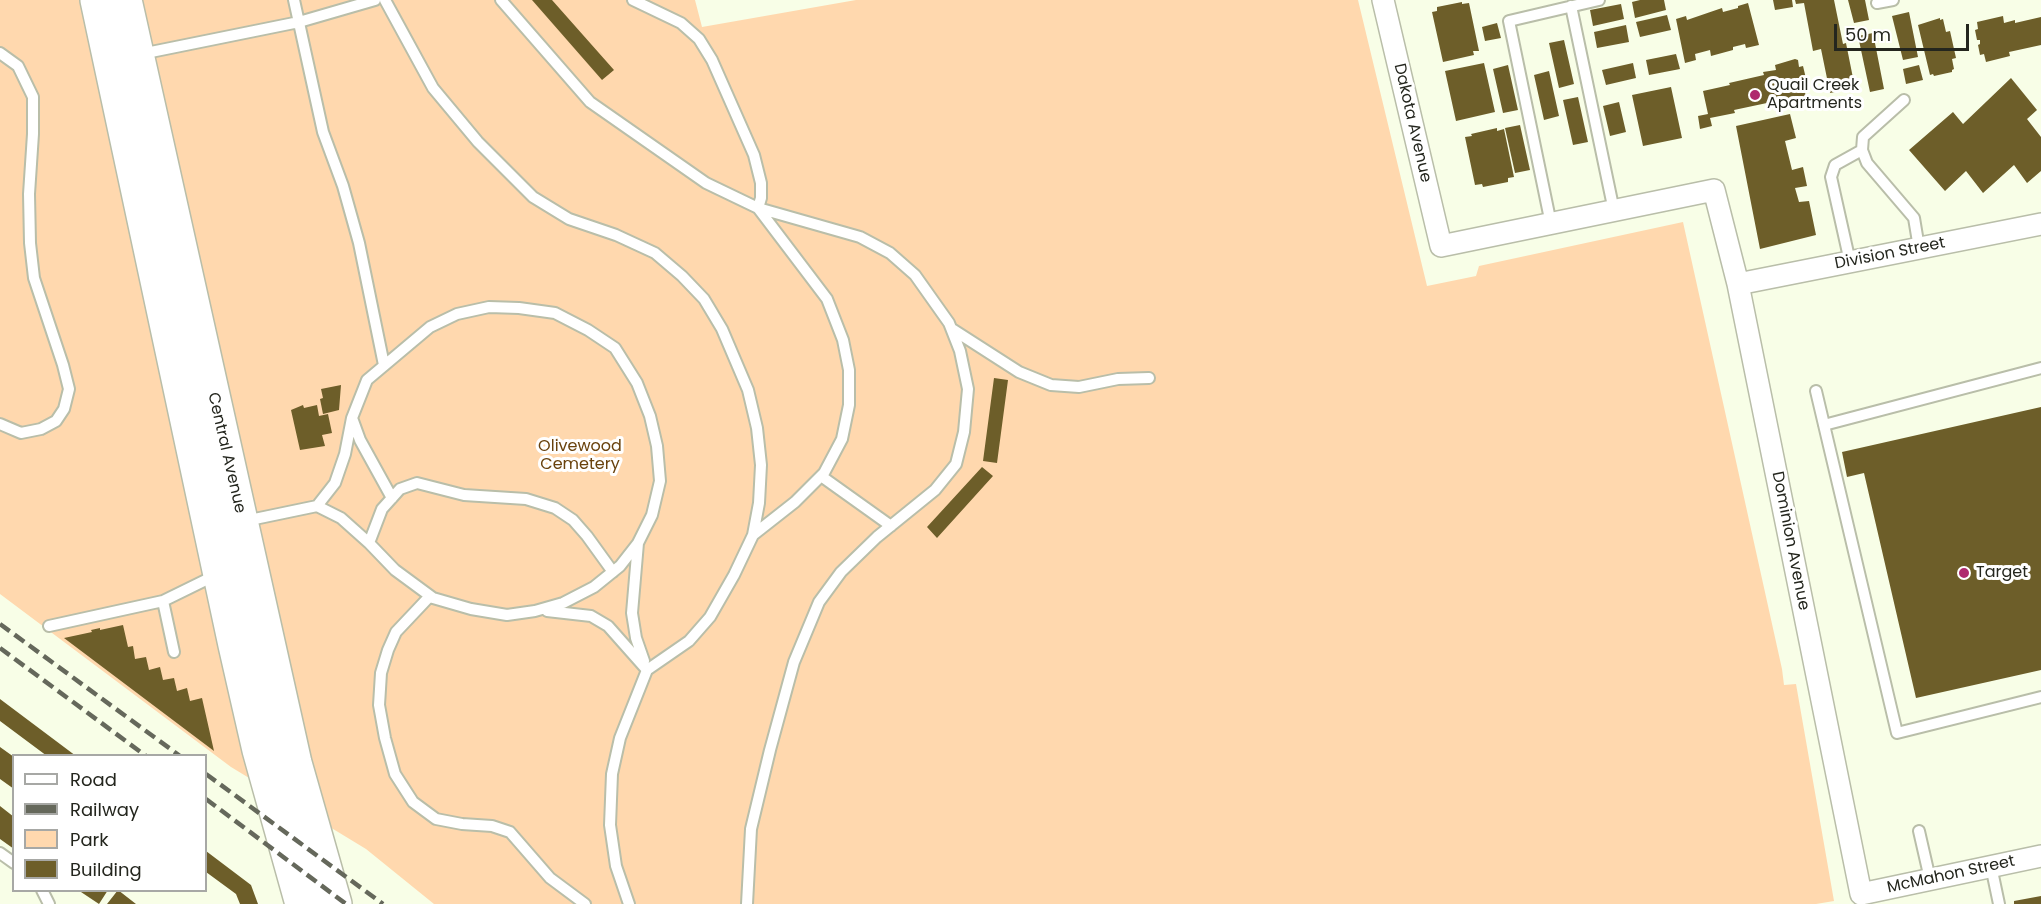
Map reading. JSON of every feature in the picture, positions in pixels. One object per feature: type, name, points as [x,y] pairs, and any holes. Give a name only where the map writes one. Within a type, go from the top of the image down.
[{"type":"main road","name":"Central Avenue","points":[[97,0],[124,57],[242,522],[295,763],[335,904]]},
{"type":"main road","name":"Central Avenue","points":[[125,0],[124,57],[220,573],[259,750],[302,904]]},
{"type":"street","name":"Dakota Avenue","points":[[1383,0],[1441,246],[1551,224]]},
{"type":"street","name":"Dominion Avenue","points":[[1614,211],[1714,190],[1738,284],[1861,894]]},
{"type":"street","points":[[1551,224],[1614,211]]},
{"type":"street","name":"Division Street","points":[[1738,284],[2041,224]]},
{"type":"street","name":"McMahon Street","points":[[1861,894],[2041,856]]},
{"type":"lane","points":[[294,0],[324,132],[343,186],[359,243],[384,364]]},
{"type":"lane","points":[[124,57],[299,22],[375,0]]},
{"type":"lane","points":[[385,0],[434,88],[477,142],[533,196],[569,219],[616,235],[655,253],[704,299],[722,329],[748,390],[757,428],[761,465],[759,503],[753,535],[710,617],[689,642],[647,670],[620,738],[612,774],[610,825],[616,866],[629,904]]},
{"type":"lane","points":[[501,0],[591,102],[706,183],[758,208],[860,237],[890,253],[915,275],[951,329],[960,351],[968,389],[964,432],[956,464],[935,490],[877,537],[841,572],[819,602],[794,662],[751,829],[747,904]]},
{"type":"lane","points":[[633,0],[681,23],[699,39],[712,60],[754,154],[761,183],[758,208]]},
{"type":"lane","points":[[1551,224],[1509,21],[1599,0]]},
{"type":"lane","points":[[1877,3],[1893,0]]},
{"type":"lane","points":[[1571,6],[1614,211]]},
{"type":"lane","points":[[0,53],[18,66],[33,98],[29,194],[30,243],[34,278],[69,389],[64,410],[56,421],[41,429],[21,433],[0,424]]},
{"type":"lane","points":[[1904,100],[1863,136],[1862,150],[1867,163],[1914,218],[1919,248]]},
{"type":"lane","points":[[1850,262],[1831,177],[1835,165],[1862,150]]},
{"type":"lane","points":[[753,535],[795,502],[821,476],[842,439],[849,405],[849,370],[843,340],[827,299],[758,208]]},
{"type":"lane","points":[[242,522],[317,506],[341,518],[395,570],[430,596],[471,609],[507,615],[535,611],[563,603],[594,587],[620,566],[638,543],[652,515],[660,481],[657,446],[650,416],[638,383],[615,348],[588,330],[555,313],[489,307],[457,314],[430,327],[367,380],[352,418],[345,454],[335,483],[317,506]]},
{"type":"lane","points":[[951,329],[1019,372],[1051,385],[1079,387],[1118,379],[1149,378]]},
{"type":"lane","points":[[1824,425],[2041,368]]},
{"type":"lane","points":[[1816,392],[1897,733],[2041,697]]},
{"type":"lane","points":[[352,418],[360,440],[392,498]]},
{"type":"lane","points":[[821,476],[891,526]]},
{"type":"lane","points":[[369,543],[382,509],[400,489],[417,483],[464,495],[526,499],[555,508],[573,520],[613,572]]},
{"type":"lane","points":[[638,543],[632,613],[636,639],[647,670]]},
{"type":"lane","points":[[49,626],[164,601],[220,573]]},
{"type":"lane","points":[[430,596],[396,632],[381,673],[379,705],[395,774],[413,802],[436,819],[492,826],[510,832],[550,878],[585,904]]},
{"type":"lane","points":[[164,601],[174,652]]},
{"type":"lane","points":[[535,611],[591,616],[608,626],[647,670]]},
{"type":"lane","points":[[1919,831],[1930,879]]},
{"type":"lane","points":[[1991,866],[1999,904]]},
{"type":"green space","name":"Olivewood Cemetery","points":[[0,0],[695,0],[702,27],[856,0],[1358,0],[1427,286],[1476,276],[1479,266],[1683,222],[1784,685],[1796,684],[1834,901],[1816,904],[434,904],[366,849],[231,767],[0,594]]},
{"type":"building","points":[[532,0],[552,0],[614,70],[602,80]]},
{"type":"building","points":[[1664,0],[1666,10],[1635,18],[1632,2]]},
{"type":"building","points":[[1773,0],[1792,0],[1793,7],[1775,10]]},
{"type":"building","name":"Quail Creek Apartments","points":[[1795,0],[1834,0],[1855,88],[1830,93],[1821,49],[1813,51],[1804,3],[1796,4]]},
{"type":"building","points":[[1848,0],[1865,0],[1869,20],[1854,23]]},
{"type":"building","points":[[1462,2],[1462,4],[1469,3],[1479,51],[1473,51],[1474,55],[1443,62],[1432,12],[1437,11],[1437,7]]},
{"type":"building","name":"Quail Creek Apartments","points":[[1748,3],[1759,45],[1746,48],[1745,44],[1711,56],[1710,50],[1695,54],[1696,60],[1685,63],[1676,19],[1686,16],[1687,20],[1722,8],[1723,12]]},
{"type":"building","points":[[1621,4],[1624,19],[1593,26],[1590,10]]},
{"type":"building","name":"Quail Creek Apartments","points":[[1909,12],[1918,57],[1903,60],[1892,16]]},
{"type":"building","points":[[1667,15],[1671,30],[1640,37],[1636,22]]},
{"type":"building","points":[[2003,16],[2004,23],[2041,17],[2041,45],[2009,52],[2010,56],[1986,62],[1984,54],[1980,55],[1978,45],[1980,40],[1977,40],[1975,30],[1978,29],[1977,22]]},
{"type":"building","points":[[1940,18],[1940,20],[1943,19],[1946,32],[1950,31],[1956,58],[1952,59],[1954,69],[1952,72],[1934,76],[1930,75],[1918,25]]},
{"type":"building","points":[[1497,23],[1501,38],[1485,41],[1482,27]]},
{"type":"building","points":[[1626,25],[1629,42],[1597,48],[1594,32]]},
{"type":"building","name":"Quail Creek Apartments","points":[[1873,33],[1884,89],[1870,92],[1858,36]]},
{"type":"building","points":[[1564,40],[1574,84],[1559,88],[1549,43]]},
{"type":"building","points":[[1676,54],[1680,69],[1649,75],[1646,60]]},
{"type":"building","name":"Quail Creek Apartments","points":[[1798,60],[1799,67],[1803,66],[1809,91],[1805,92],[1806,98],[1803,101],[1782,104],[1781,100],[1734,110],[1735,113],[1710,118],[1712,126],[1700,129],[1698,116],[1708,114],[1703,91],[1764,75],[1763,72],[1776,70],[1775,65]]},
{"type":"building","points":[[1484,63],[1495,112],[1456,121],[1445,71]]},
{"type":"building","points":[[1633,63],[1636,78],[1606,85],[1602,70]]},
{"type":"building","points":[[1508,65],[1518,110],[1503,113],[1493,69]]},
{"type":"building","name":"Quail Creek Apartments","points":[[1919,65],[1923,80],[1906,84],[1903,69]]},
{"type":"building","points":[[1549,71],[1559,116],[1544,120],[1534,75]]},
{"type":"building","points":[[2011,78],[2037,110],[2027,119],[2041,137],[2041,171],[2027,183],[2014,165],[1983,193],[1966,171],[1945,191],[1909,150],[1953,112],[1963,124]]},
{"type":"building","points":[[1671,87],[1682,138],[1643,146],[1632,95]]},
{"type":"building","points":[[1578,97],[1588,142],[1573,145],[1563,100]]},
{"type":"building","points":[[1619,102],[1626,132],[1610,136],[1603,106]]},
{"type":"building","points":[[1790,114],[1796,138],[1785,141],[1792,170],[1803,167],[1807,186],[1795,188],[1799,202],[1809,201],[1816,235],[1760,249],[1736,126]]},
{"type":"building","points":[[1520,125],[1530,170],[1515,173],[1505,128]]},
{"type":"building","points":[[1497,128],[1497,131],[1504,129],[1514,177],[1508,178],[1508,182],[1483,187],[1482,184],[1475,185],[1465,137]]},
{"type":"building","points":[[994,378],[1008,380],[997,463],[983,461]]},
{"type":"building","points":[[341,385],[339,410],[323,414],[321,389]]},
{"type":"building","points":[[303,405],[304,408],[317,405],[319,416],[328,414],[332,433],[322,435],[325,446],[300,450],[291,410]]},
{"type":"building","name":"Target","points":[[2041,407],[2041,670],[1916,698],[1864,473],[1847,477],[1842,452]]},
{"type":"building","points":[[982,467],[993,476],[937,538],[927,527]]},
{"type":"building","points":[[123,625],[128,647],[133,646],[135,659],[146,657],[149,670],[160,667],[163,680],[174,678],[177,691],[187,688],[190,701],[202,698],[214,751],[64,638],[100,628],[100,630]]},
{"type":"building","points":[[0,699],[73,754],[44,754],[0,721]]},
{"type":"building","points":[[0,747],[12,756],[12,788],[0,779]]},
{"type":"building","points":[[0,806],[12,815],[12,848],[0,839]]},
{"type":"building","points":[[207,852],[251,885],[258,904],[240,904],[236,894],[207,873]]},
{"type":"building","points":[[81,892],[107,892],[99,904]]},
{"type":"building","points":[[116,892],[121,892],[136,904],[107,904]]},
{"type":"building","points":[[2041,896],[2041,904],[2014,904],[2014,901]]},
{"type":"railway","points":[[0,624],[177,754]]},
{"type":"railway","points":[[0,648],[143,754]]},
{"type":"railway","points":[[207,775],[383,904]]},
{"type":"railway","points":[[207,800],[346,904]]},
{"type":"place","name":"Quail Creek Apartments","points":[[1755,95]]},
{"type":"place","name":"Target","points":[[1964,573]]}]
